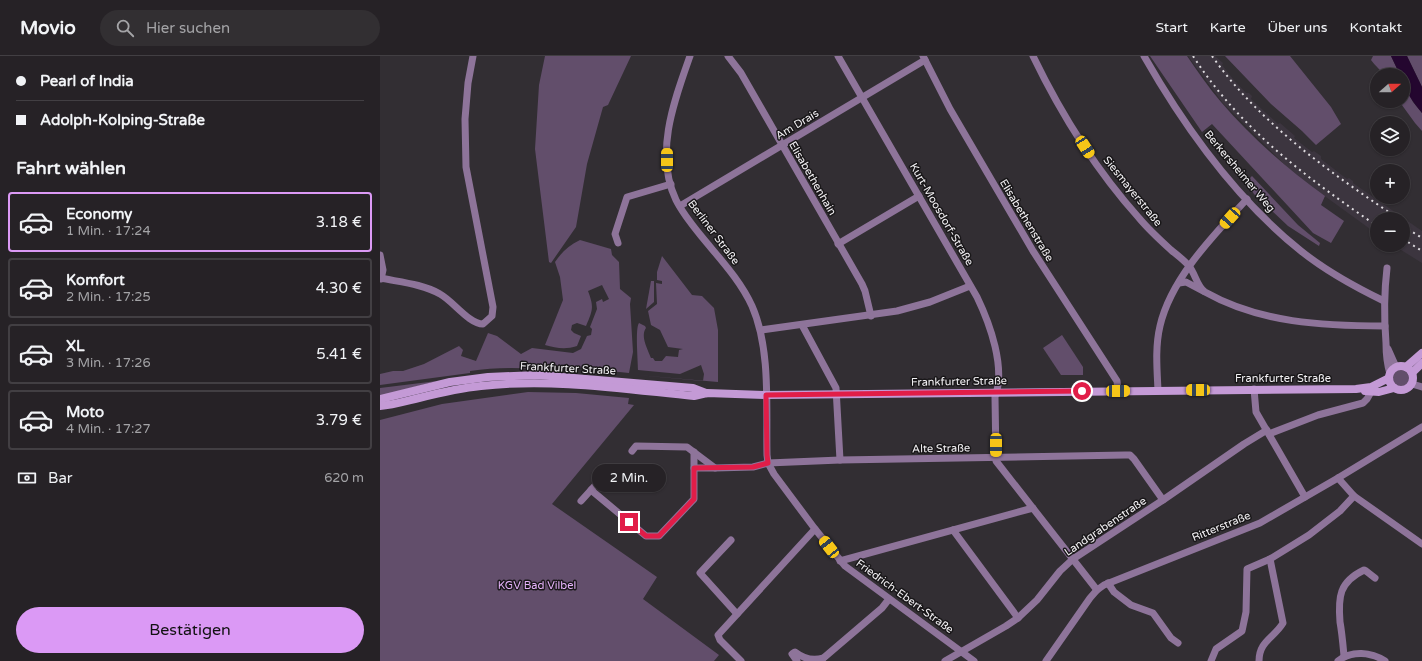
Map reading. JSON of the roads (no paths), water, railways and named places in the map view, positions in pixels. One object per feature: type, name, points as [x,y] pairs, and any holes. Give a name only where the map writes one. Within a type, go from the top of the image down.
[{"type":"main road","points":[[1396,367],[1406,367],[1422,353]]},
{"type":"main road","points":[[1412,373],[1422,363]]},
{"type":"main road","name":"Frankfurter Straße","points":[[380,406],[482,386],[519,383],[582,385],[694,396],[707,393],[766,395],[1356,389],[1371,387],[1390,376],[1396,367]]},
{"type":"main road","points":[[1406,367],[1412,373],[1414,379],[1412,384]]},
{"type":"main road","name":"Frankfurter Straße","points":[[380,399],[450,382],[488,377],[538,375],[693,388],[707,393]]},
{"type":"main road","points":[[1390,376],[1390,382],[1394,388]]},
{"type":"main road","name":"Frankfurter Straße","points":[[1356,389],[1371,392],[1379,392],[1394,388],[1405,390],[1412,384]]},
{"type":"street","points":[[380,255],[383,270],[381,278],[433,290],[448,299],[477,323],[483,324],[492,316],[493,307],[469,185],[465,140],[466,101],[473,56]]},
{"type":"street","name":"Berliner Straße","points":[[690,56],[675,100],[668,132],[667,160],[671,184],[680,206],[693,226],[741,286],[752,306],[760,330],[764,354],[766,395]]},
{"type":"street","name":"Elisabethenhain","points":[[728,56],[740,73],[864,288],[871,316]]},
{"type":"street","name":"Kurt-Moosdorf-Straße","points":[[838,56],[983,310],[992,335],[998,371],[997,392],[995,397],[996,458]]},
{"type":"street","name":"Siesmayerstraße","points":[[1033,56],[1067,119],[1107,180],[1146,227],[1189,266],[1203,291]]},
{"type":"street","name":"Berkersheimer Weg","points":[[1144,56],[1169,98],[1219,167],[1277,231],[1310,258],[1340,278],[1384,301]]},
{"type":"street","name":"Am Drais","points":[[680,206],[924,58]]},
{"type":"street","name":"Elisabethenstraße","points":[[924,58],[947,104],[1046,273],[1117,381],[1118,391]]},
{"type":"street","points":[[618,243],[614,234],[627,196],[671,184]]},
{"type":"street","points":[[838,244],[919,196]]},
{"type":"street","points":[[1158,390],[1157,345],[1160,327],[1169,302],[1189,266],[1247,199]]},
{"type":"street","points":[[1387,268],[1384,301],[1387,364],[1390,376]]},
{"type":"street","points":[[1179,283],[1186,282],[1245,309],[1281,319],[1348,326],[1385,326]]},
{"type":"street","points":[[760,330],[871,316],[897,311],[917,306],[970,286]]},
{"type":"street","points":[[802,324],[835,385],[837,394],[840,460]]},
{"type":"street","points":[[1386,345],[1396,367]]},
{"type":"street","name":"Frankfurter Straße","points":[[1412,384],[1422,386]]},
{"type":"street","points":[[1254,389],[1256,410],[1305,497]]},
{"type":"street","name":"Landgrabenstraße","points":[[945,661],[1018,618],[1037,600],[1060,571],[1073,560],[1244,444],[1268,432],[1318,415],[1363,403],[1371,392]]},
{"type":"street","name":"Friedrich-Ebert-Straße","points":[[766,395],[768,463],[774,474],[815,529],[850,570],[974,661]]},
{"type":"street","name":"Ritterstraße","points":[[1046,661],[1079,613],[1097,590],[1108,583],[1260,523],[1422,427]]},
{"type":"street","points":[[632,451],[636,446],[687,447],[715,468]]},
{"type":"street","points":[[591,490],[646,536],[659,536],[694,499],[694,452]]},
{"type":"street","name":"Alte Straße","points":[[694,468],[753,467],[768,463],[840,460],[1130,455],[1163,500]]},
{"type":"street","points":[[996,458],[996,461],[1097,590]]},
{"type":"street","points":[[1338,478],[1354,496],[1422,544]]},
{"type":"street","points":[[581,501],[600,480]]},
{"type":"street","points":[[1211,661],[1216,649],[1242,631],[1246,612],[1246,572],[1248,567],[1270,559],[1319,528],[1340,511],[1354,496]]},
{"type":"street","points":[[840,560],[1033,508]]},
{"type":"street","points":[[741,661],[720,640],[718,635],[815,529]]},
{"type":"street","points":[[953,530],[1018,618]]},
{"type":"street","points":[[731,540],[700,573],[737,614]]},
{"type":"street","points":[[1259,661],[1259,653],[1262,646],[1283,623],[1270,559]]},
{"type":"street","points":[[1375,578],[1364,570],[1348,581],[1341,590],[1338,605],[1341,659],[1355,653],[1370,654],[1385,661]]},
{"type":"street","points":[[1108,583],[1114,592],[1131,605],[1153,613],[1172,640],[1178,642]]},
{"type":"street","points":[[797,661],[792,654],[795,652],[809,659],[822,659],[882,608],[889,599]]},
{"type":"railway","points":[[1193,56],[1212,83],[1232,107],[1276,150],[1325,189],[1370,221]]},
{"type":"railway","points":[[1212,56],[1231,81],[1274,125],[1298,146],[1348,184],[1389,212]]},
{"type":"railway","points":[[1410,230],[1422,238]]},
{"type":"railway","points":[[1410,243],[1422,251]]},
{"type":"park label","name":"KGV Bad Vilbel","points":[[537,585]]}]
